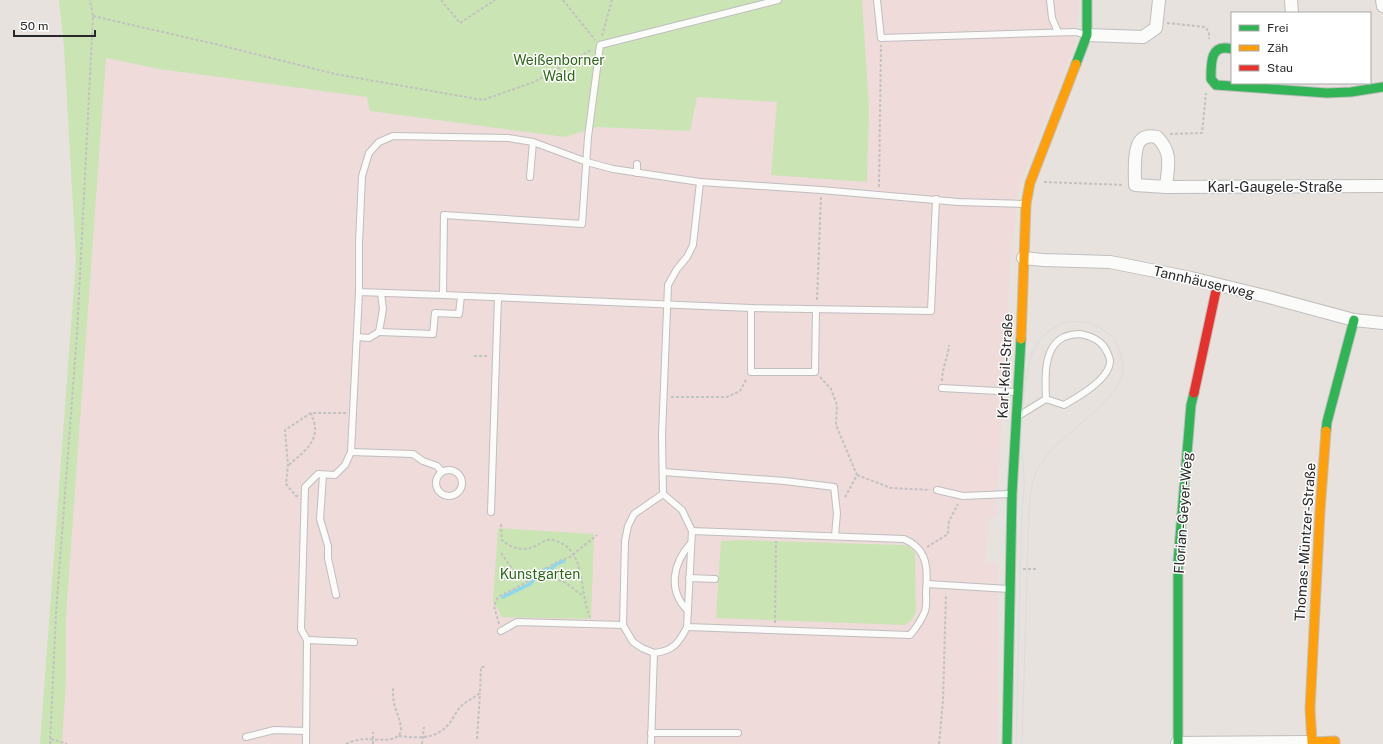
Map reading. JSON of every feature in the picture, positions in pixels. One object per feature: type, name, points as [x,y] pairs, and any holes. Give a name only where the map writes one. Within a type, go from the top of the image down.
[{"type":"street","name":"Karl-Keil-Straße","points":[[1007,744],[1012,494],[1026,204],[1030,183],[1087,35],[1087,0]]},
{"type":"street","points":[[1087,35],[1143,37],[1156,28],[1159,0]]},
{"type":"street","points":[[1291,0],[1292,12]]},
{"type":"street","points":[[1382,0],[1383,6]]},
{"type":"street","points":[[1231,48],[1227,46],[1220,48],[1214,52],[1211,59],[1211,79],[1216,85],[1237,84],[1302,87],[1327,93],[1351,92],[1383,87]]},
{"type":"street","points":[[1135,185],[1137,149],[1141,140],[1150,136],[1157,137],[1163,143],[1168,153],[1166,187]]},
{"type":"street","name":"Karl-Gaugele-Straße","points":[[1135,185],[1166,187],[1383,186]]},
{"type":"street","name":"Tannhäuserweg","points":[[1023,258],[1110,262],[1164,272],[1217,286],[1265,296],[1354,320],[1383,323]]},
{"type":"street","name":"Florian-Geyer-Weg","points":[[1217,286],[1191,405],[1178,553],[1177,744],[1312,742]]},
{"type":"street","name":"Thomas-Müntzer-Straße","points":[[1312,742],[1310,709],[1320,511],[1327,422],[1354,320]]},
{"type":"street","points":[[1312,742],[1335,741],[1335,744]]},
{"type":"lane","points":[[443,295],[444,215],[582,224],[586,162],[600,45],[778,0]]},
{"type":"lane","points":[[877,0],[881,38],[1058,32],[1076,32],[1087,35]]},
{"type":"lane","points":[[1050,0],[1052,18],[1058,32]]},
{"type":"lane","points":[[306,744],[307,640],[302,629],[305,487],[318,474],[335,475],[345,465],[351,452],[355,416],[362,176],[369,153],[378,142],[393,136],[508,138],[533,142],[586,162],[613,169],[700,182],[1026,204]]},
{"type":"lane","points":[[530,177],[533,142]]},
{"type":"lane","points":[[637,164],[637,173]]},
{"type":"lane","points":[[663,494],[634,514],[628,526],[625,541],[623,625],[633,642],[654,653],[664,652],[672,648],[681,638],[687,626],[692,531],[682,510],[663,494],[664,397],[668,285],[677,269],[687,257],[693,245],[700,182]]},
{"type":"lane","points":[[359,292],[751,308],[931,311],[936,199]]},
{"type":"lane","points":[[379,332],[383,309],[381,293]]},
{"type":"lane","points":[[357,337],[369,338],[379,332],[433,334],[435,313],[460,314],[461,296]]},
{"type":"lane","points":[[491,512],[498,297]]},
{"type":"lane","points":[[751,308],[750,372],[815,372],[816,310]]},
{"type":"lane","points":[[1080,334],[1093,337],[1105,346],[1110,360],[1106,373],[1095,384],[1064,405],[1046,399],[1047,362],[1053,346],[1065,337],[1080,334]]},
{"type":"lane","points":[[942,388],[1018,392]]},
{"type":"lane","points":[[1016,418],[1046,399]]},
{"type":"lane","points":[[351,452],[413,454],[423,461],[437,466],[442,472]]},
{"type":"lane","points":[[451,470],[461,477],[461,490],[455,495],[446,496],[442,494],[437,487],[437,479],[442,472],[451,470]]},
{"type":"lane","points":[[663,472],[785,481],[834,487],[837,513],[835,536]]},
{"type":"lane","points":[[323,475],[320,519],[328,546],[328,558],[336,595]]},
{"type":"lane","points":[[937,490],[963,496],[1012,494]]},
{"type":"lane","points":[[687,626],[910,635],[925,610],[927,584],[926,564],[920,551],[914,543],[904,539],[692,531]]},
{"type":"lane","points":[[688,611],[682,605],[677,594],[675,573],[677,564],[684,551],[691,543]]},
{"type":"lane","points":[[689,578],[715,579]]},
{"type":"lane","points":[[927,584],[1009,589]]},
{"type":"lane","points":[[502,631],[517,622],[623,625]]},
{"type":"lane","points":[[307,640],[354,642]]},
{"type":"lane","points":[[651,744],[654,653]]},
{"type":"lane","points":[[246,738],[274,730],[306,731]]},
{"type":"lane","points":[[652,732],[738,733]]},
{"type":"path","points":[[50,744],[56,613],[77,334],[93,16],[90,0]]},
{"type":"path","points":[[441,0],[460,23],[495,0]]},
{"type":"path","points":[[563,0],[600,45]]},
{"type":"path","points":[[93,16],[215,44],[335,74],[483,100],[534,82],[600,45],[612,0]]},
{"type":"path","points":[[1157,22],[1205,27],[1209,32],[1208,43],[1214,52]]},
{"type":"path","points":[[879,195],[881,38]]},
{"type":"path","points":[[1163,143],[1170,134],[1202,133],[1206,89],[1211,79]]},
{"type":"path","points":[[1030,183],[1135,185]]},
{"type":"path","points":[[816,310],[821,190]]},
{"type":"path","points":[[942,382],[942,372],[948,354],[949,345]]},
{"type":"path","points":[[474,356],[496,356]]},
{"type":"path","points":[[664,397],[727,397],[740,391],[750,372]]},
{"type":"path","points":[[815,372],[831,389],[837,405],[836,425],[857,475],[891,488],[937,490]]},
{"type":"path","points":[[304,497],[296,496],[286,484],[288,465],[285,430],[311,413],[355,416]]},
{"type":"path","points":[[288,465],[298,455],[310,447],[315,432],[311,413]]},
{"type":"path","points":[[837,513],[857,475]]},
{"type":"path","points":[[920,551],[948,534],[949,521],[963,496]]},
{"type":"path","points":[[501,524],[502,540],[506,544],[515,548],[533,548],[545,541],[552,540],[563,544],[574,554],[579,568],[583,596],[587,609],[594,623]]},
{"type":"path","points":[[502,631],[494,606],[498,597],[531,579],[534,575],[574,554],[598,535]]},
{"type":"path","points":[[774,630],[776,535]]},
{"type":"path","points":[[501,553],[513,570],[531,579]]},
{"type":"path","points":[[540,572],[566,583],[583,596]]},
{"type":"path","points":[[939,744],[944,700],[946,585]]},
{"type":"path","points":[[477,740],[480,667],[485,667]]},
{"type":"path","points":[[346,744],[365,739],[381,743],[389,742],[399,736],[401,733],[401,725],[393,702],[393,688]]},
{"type":"path","points":[[399,736],[433,736],[448,725],[458,709],[480,693]]},
{"type":"path","points":[[422,744],[424,727]]},
{"type":"path","points":[[373,744],[374,732]]},
{"type":"path","points":[[51,739],[67,744]]},
{"type":"shaded area","points":[[862,0],[1079,0],[1076,42],[1019,185],[1010,263],[996,517],[988,518],[985,562],[998,564],[998,744],[62,744],[66,679],[66,616],[106,58],[159,69],[367,97],[370,111],[565,137],[597,127],[690,131],[696,97],[777,102],[867,182],[869,108]]},
{"type":"green space","name":"Weißenborner Wald","points":[[59,0],[862,0],[869,108],[867,182],[771,175],[777,102],[697,97],[690,131],[597,127],[565,137],[370,111],[367,97],[159,69],[106,58],[66,616],[66,679],[62,744],[40,744],[76,259],[64,47]]},
{"type":"green space","name":"Kunstgarten","points":[[498,528],[594,534],[591,619],[502,617],[493,601]]},
{"type":"green space","points":[[742,540],[908,546],[915,553],[916,612],[912,620],[905,625],[716,618],[721,541]]},
{"type":"waterway","points":[[503,597],[530,584],[546,569],[551,569],[555,565],[564,561]]},
{"type":"tram line","points":[[1016,744],[1022,509],[1024,486],[1021,433],[1026,380],[1035,347],[1045,335],[1053,328],[1063,323],[1085,322],[1101,328],[1110,335],[1117,345],[1120,353],[1123,371],[1115,389],[1107,399],[1047,455],[1037,470],[1033,480],[1029,509],[1022,744]]},
{"type":"traffic: fast","points":[[1076,64],[1087,35],[1087,0]]},
{"type":"traffic: fast","points":[[1231,49],[1219,49],[1213,56],[1211,79],[1216,85],[1327,93],[1351,92],[1383,87]]},
{"type":"traffic: fast","points":[[1326,431],[1327,422],[1354,320]]},
{"type":"traffic: fast","points":[[1007,744],[1012,494],[1021,339]]},
{"type":"traffic: fast","points":[[1178,744],[1178,561],[1191,405],[1194,393]]},
{"type":"traffic: slow","points":[[1021,339],[1026,204],[1030,183],[1076,64]]},
{"type":"traffic: slow","points":[[1326,431],[1320,511],[1310,709],[1312,742],[1335,741],[1335,744]]},
{"type":"traffic: jam","points":[[1194,393],[1217,286]]}]
